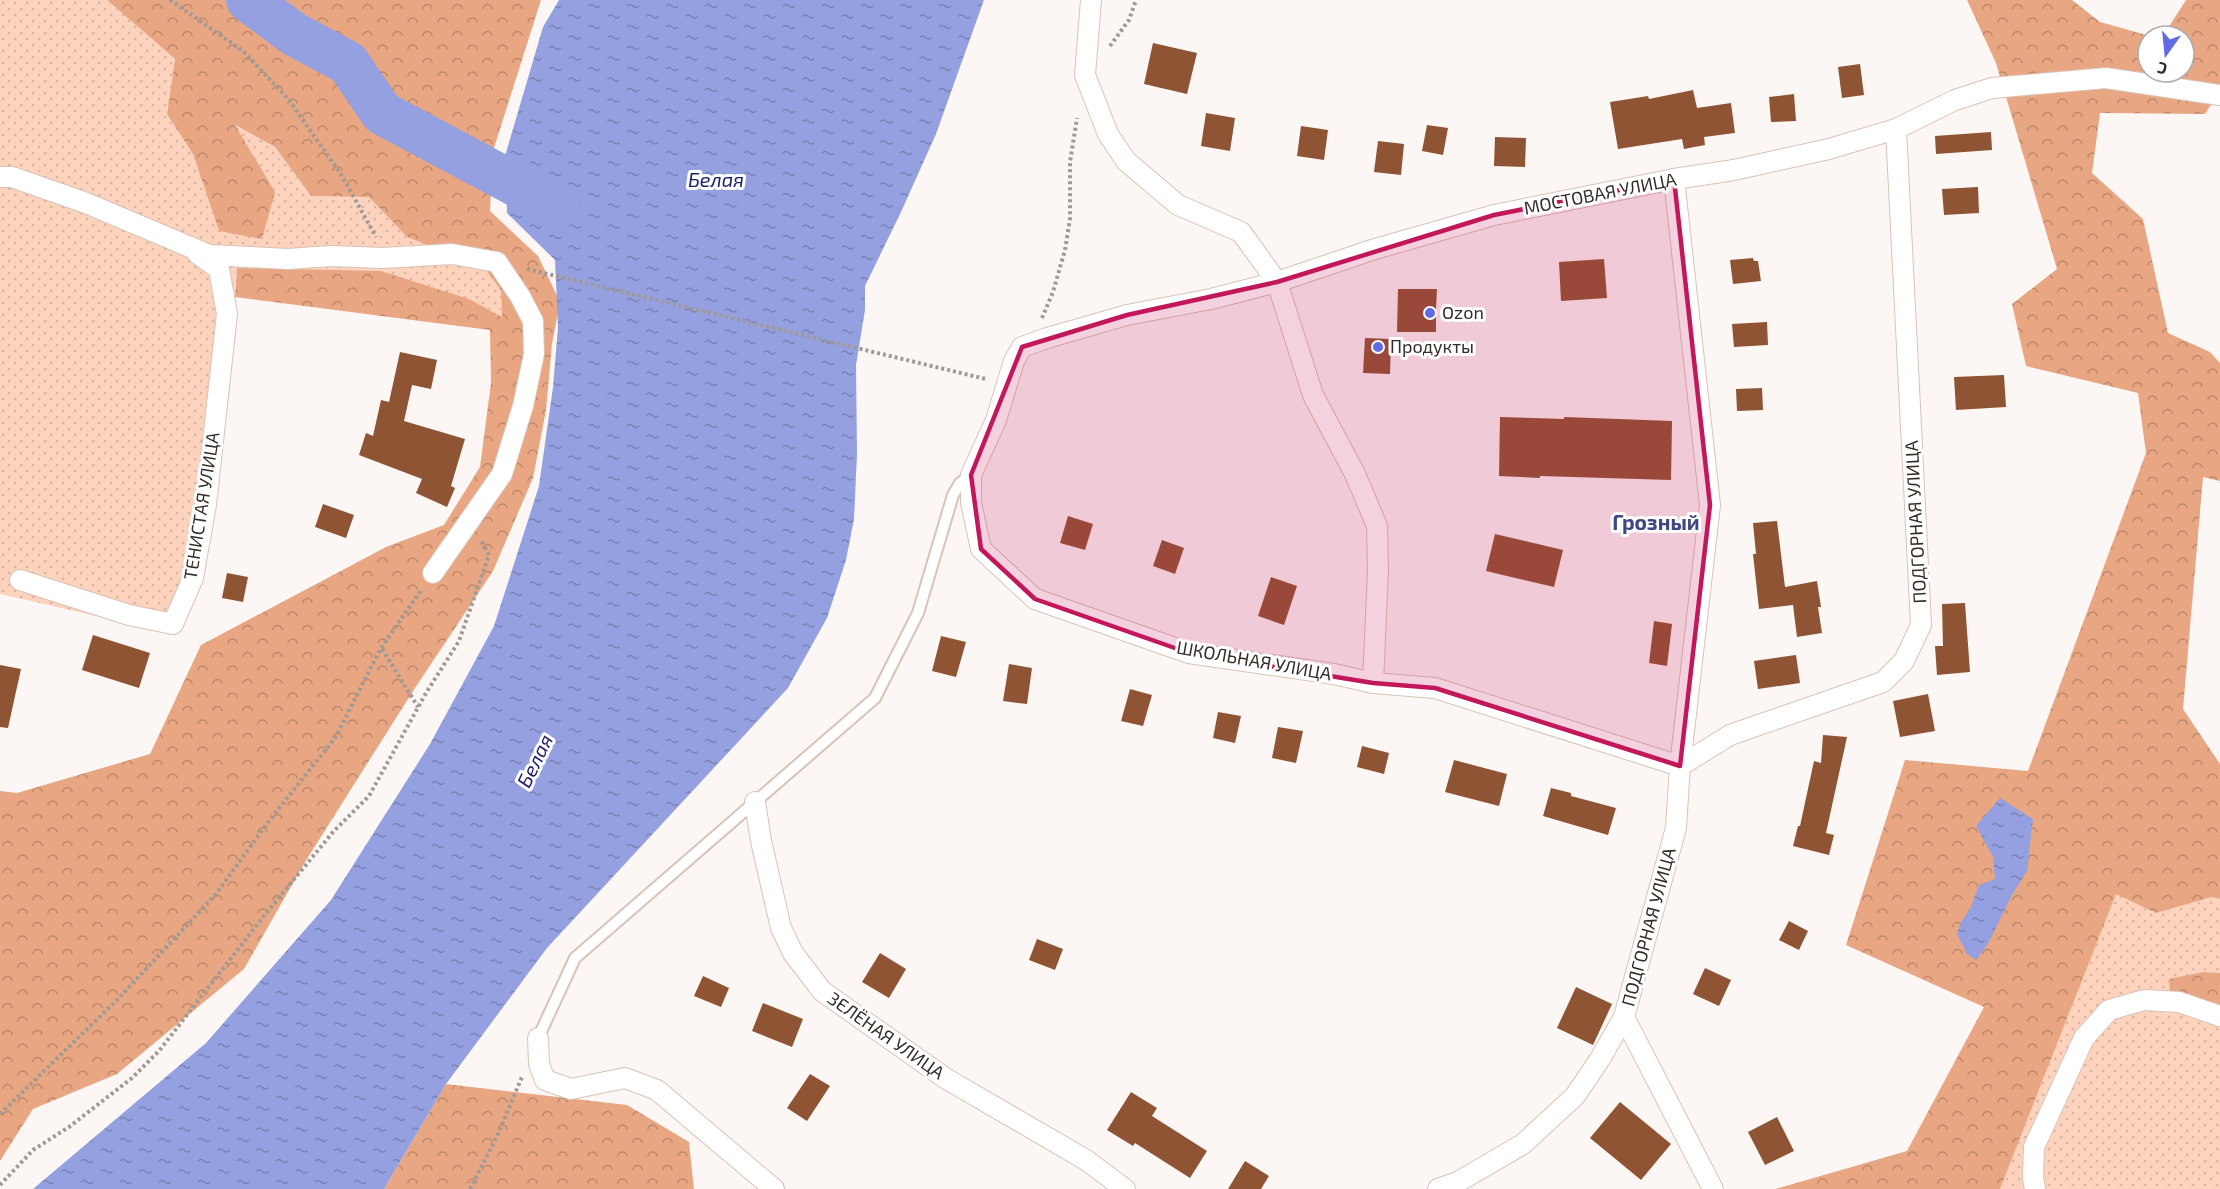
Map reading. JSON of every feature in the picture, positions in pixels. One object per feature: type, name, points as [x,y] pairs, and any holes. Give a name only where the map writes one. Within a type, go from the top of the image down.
[{"type":"street","points":[[1091,0],[1085,75],[1108,134],[1126,161],[1178,205],[1241,232],[1276,282],[1313,395],[1355,474],[1377,526],[1378,570],[1372,683]]},
{"type":"street","name":"МОСТОВАЯ УЛИЦА","points":[[1007,383],[1014,361],[1022,347],[1126,315],[1211,299],[1276,282],[1375,249],[1494,215],[1674,179],[1734,170],[1818,151],[1896,129],[1955,100],[1992,88],[2106,78],[2220,95]]},
{"type":"street","name":"ПОДГОРНАЯ УЛИЦА","points":[[1680,766],[1730,735],[1883,682],[1904,661],[1921,625],[1896,129]]},
{"type":"street","points":[[0,177],[12,177],[86,203],[209,255],[288,259],[331,256],[383,258],[452,254],[497,262],[520,296],[532,321],[534,354],[523,406],[502,474],[433,573]]},
{"type":"street","name":"ПОДГОРНАЯ УЛИЦА","points":[[1438,1189],[1458,1182],[1522,1144],[1575,1096],[1600,1059],[1624,1017],[1676,828],[1680,766],[1710,505],[1674,179]]},
{"type":"street","name":"ТЕНИСТАЯ УЛИЦА","points":[[20,580],[129,615],[173,624],[193,578],[206,505],[227,314],[219,269],[185,245]]},
{"type":"street","name":"ШКОЛЬНАЯ УЛИЦА","points":[[1007,383],[996,420],[971,475],[971,503],[981,549],[1035,599],[1189,653],[1334,674],[1372,683],[1435,688],[1680,766]]},
{"type":"street","name":"ЗЕЛЁНАЯ УЛИЦА","points":[[755,802],[761,841],[781,928],[793,953],[822,991],[945,1078],[1086,1160],[1125,1189]]},
{"type":"street","points":[[2035,1189],[2034,1147],[2084,1038],[2109,1010],[2144,1000],[2179,1002],[2220,1016]]},
{"type":"street","points":[[1624,1017],[1713,1189]]},
{"type":"street","points":[[538,1038],[539,1064],[545,1080],[571,1089],[625,1078],[657,1090],[774,1189]]},
{"type":"lane","points":[[538,1038],[575,958],[875,698],[918,613],[953,495],[960,483],[971,475]]},
{"type":"path","points":[[170,0],[243,51],[289,100],[342,176],[376,236],[383,258]]},
{"type":"path","points":[[1085,75],[1119,35],[1136,0]]},
{"type":"path","points":[[1041,319],[1053,292],[1065,250],[1070,219],[1070,162],[1078,111]]},
{"type":"path","points":[[497,262],[955,373],[1007,383]]},
{"type":"path","points":[[0,1185],[33,1150],[69,1127],[132,1078],[159,1051],[263,917],[333,832],[369,796],[418,707],[459,641],[489,555],[468,522]]},
{"type":"path","points":[[0,1114],[119,998],[216,894],[269,821],[335,738],[381,648],[433,573]]},
{"type":"path","points":[[381,648],[418,707]]},
{"type":"path","points":[[470,1189],[525,1070]]},
{"type":"highlighted area","points":[[1674,179],[1710,505],[1680,766],[1435,688],[1373,683],[1189,653],[1035,599],[981,549],[971,475],[1022,347],[1127,315],[1277,282],[1494,215]]},
{"type":"shaded area","points":[[0,0],[107,0],[175,59],[167,114],[193,154],[219,231],[234,125],[275,147],[311,196],[369,197],[407,237],[485,268],[501,291],[502,318],[469,299],[237,268],[212,519],[200,584],[176,634],[0,594]]},
{"type":"shaded area","points":[[2116,893],[2156,913],[2212,897],[2220,899],[2220,973],[2204,972],[2220,1009],[2220,1189],[2000,1189]]},
{"type":"green space","points":[[107,0],[541,0],[493,151],[490,211],[538,256],[560,302],[552,344],[546,410],[533,478],[493,571],[415,688],[305,862],[244,969],[117,1074],[33,1109],[0,1161],[0,791],[17,793],[150,754],[201,645],[386,547],[444,525],[480,467],[491,383],[490,330],[235,297],[237,268],[381,271],[469,299],[502,317],[501,291],[485,268],[407,237],[369,197],[311,196],[275,147],[235,125],[275,192],[262,239],[219,231],[193,154],[167,114],[175,59]]},
{"type":"green space","points":[[1967,0],[2072,0],[2100,22],[2136,32],[2136,84],[2196,84],[2196,24],[2171,24],[2186,0],[2220,0],[2220,91],[2205,114],[2100,113],[2092,173],[2143,219],[2168,333],[2210,352],[2220,363],[2220,481],[2203,477],[2183,709],[2220,764],[2220,899],[2212,897],[2156,913],[2116,894],[2000,1189],[1775,1189],[1907,1151],[1984,1007],[1846,945],[1905,760],[2028,771],[2146,453],[2138,393],[2026,366],[2012,304],[2057,269],[1996,63]]},
{"type":"green space","points":[[2204,972],[2220,973],[2220,1009],[2171,1008],[2169,979]]},
{"type":"green space","points":[[446,1084],[627,1105],[689,1142],[694,1189],[384,1189]]},
{"type":"water","name":"Белая","points":[[559,0],[984,0],[936,134],[865,286],[865,310],[856,365],[857,454],[854,519],[846,560],[827,618],[788,688],[547,948],[446,1084],[384,1189],[33,1189],[206,1043],[331,900],[430,744],[494,626],[539,486],[553,387],[558,327],[555,260],[507,213],[505,156],[543,27]]},
{"type":"water","points":[[2000,798],[2033,819],[2027,871],[2012,895],[1989,942],[1976,960],[1967,954],[1957,934],[1979,885],[1995,879],[1993,857],[1976,826]]},
{"type":"building","points":[[1153,43],[1197,53],[1187,94],[1144,84]]},
{"type":"building","points":[[1860,64],[1864,95],[1842,98],[1838,67]]},
{"type":"building","points":[[1693,90],[1697,108],[1731,103],[1735,133],[1704,137],[1705,145],[1684,149],[1682,139],[1618,149],[1610,102],[1648,96],[1649,99]]},
{"type":"building","points":[[1794,94],[1796,121],[1771,122],[1769,97]]},
{"type":"building","points":[[1206,113],[1235,118],[1230,151],[1201,146]]},
{"type":"building","points":[[1427,125],[1448,128],[1443,155],[1422,151]]},
{"type":"building","points":[[1301,126],[1328,130],[1324,160],[1297,156]]},
{"type":"building","points":[[1991,132],[1992,150],[1936,154],[1935,136]]},
{"type":"building","points":[[1495,137],[1526,138],[1525,167],[1494,166]]},
{"type":"building","points":[[1378,141],[1404,144],[1401,175],[1374,172]]},
{"type":"building","points":[[1978,187],[1979,213],[1944,215],[1942,189]]},
{"type":"building","points":[[1753,258],[1754,261],[1758,261],[1761,281],[1733,284],[1730,260]]},
{"type":"building","points":[[1604,259],[1607,298],[1561,301],[1559,262]]},
{"type":"building","points":[[1398,289],[1437,289],[1436,309],[1433,309],[1436,310],[1436,332],[1397,332]]},
{"type":"building","points":[[1767,322],[1768,345],[1734,347],[1732,324]]},
{"type":"building","points":[[1365,338],[1391,339],[1390,374],[1363,373]]},
{"type":"building","points":[[400,352],[437,360],[431,389],[412,385],[404,421],[465,439],[451,486],[455,488],[447,507],[416,493],[422,479],[359,455],[366,433],[373,436],[381,400],[389,402]]},
{"type":"building","points":[[2004,375],[2006,407],[1956,410],[1954,377]]},
{"type":"building","points":[[1762,388],[1763,410],[1737,411],[1736,389]]},
{"type":"building","points":[[1500,417],[1672,421],[1671,480],[1499,476]]},
{"type":"building","points":[[323,504],[354,515],[346,538],[315,527]]},
{"type":"building","points":[[1068,516],[1093,524],[1085,550],[1060,543]]},
{"type":"building","points":[[1777,521],[1785,587],[1817,581],[1822,633],[1797,637],[1793,605],[1759,609],[1753,554],[1756,554],[1753,523]]},
{"type":"building","points":[[1495,534],[1563,550],[1554,587],[1486,571]]},
{"type":"building","points":[[1162,540],[1184,548],[1175,574],[1153,566]]},
{"type":"building","points":[[227,573],[248,577],[243,602],[222,598]]},
{"type":"building","points":[[1271,577],[1297,586],[1284,625],[1258,616]]},
{"type":"building","points":[[1965,603],[1970,672],[1937,675],[1935,646],[1943,646],[1942,604]]},
{"type":"building","points":[[1654,621],[1672,624],[1667,666],[1649,663]]},
{"type":"building","points":[[93,635],[150,653],[139,688],[82,670]]},
{"type":"building","points":[[941,636],[966,642],[956,677],[932,671]]},
{"type":"building","points":[[1796,655],[1800,683],[1758,689],[1754,661]]},
{"type":"building","points":[[1009,664],[1032,668],[1027,704],[1003,701]]},
{"type":"building","points":[[0,665],[21,669],[8,728],[0,727]]},
{"type":"building","points":[[1130,689],[1152,695],[1143,726],[1121,721]]},
{"type":"building","points":[[1928,694],[1935,731],[1900,737],[1893,701]]},
{"type":"building","points":[[1218,712],[1241,716],[1235,743],[1213,738]]},
{"type":"building","points":[[1278,727],[1303,731],[1296,763],[1272,758]]},
{"type":"building","points":[[1823,735],[1847,737],[1826,833],[1834,835],[1829,855],[1793,846],[1798,826],[1800,826],[1814,761],[1821,763]]},
{"type":"building","points":[[1362,746],[1389,753],[1384,774],[1357,767]]},
{"type":"building","points":[[1454,760],[1507,774],[1499,806],[1445,792]]},
{"type":"building","points":[[1551,788],[1616,808],[1608,835],[1543,816]]},
{"type":"building","points":[[1789,921],[1808,931],[1799,950],[1779,940]]},
{"type":"building","points":[[1037,939],[1063,949],[1055,970],[1029,960]]},
{"type":"building","points":[[880,953],[906,969],[889,998],[862,982]]},
{"type":"building","points":[[1705,968],[1731,980],[1719,1006],[1693,994]]},
{"type":"building","points":[[703,976],[729,988],[721,1007],[694,996]]},
{"type":"building","points":[[1576,987],[1612,1004],[1593,1045],[1557,1028]]},
{"type":"building","points":[[763,1003],[803,1019],[792,1047],[752,1031]]},
{"type":"building","points":[[810,1074],[830,1086],[807,1121],[787,1108]]},
{"type":"building","points":[[1131,1092],[1157,1108],[1152,1116],[1207,1151],[1190,1178],[1135,1143],[1133,1146],[1107,1130]]},
{"type":"building","points":[[1620,1102],[1671,1144],[1641,1180],[1590,1138]]},
{"type":"building","points":[[1777,1117],[1794,1151],[1765,1165],[1748,1132]]},
{"type":"building","points":[[1245,1161],[1269,1176],[1261,1189],[1228,1189]]},
{"type":"waterway","name":"Белая","points":[[248,0],[294,34],[348,63],[382,113],[558,207]]},
{"type":"place","name":"Ozon","points":[[1430,313]]},
{"type":"place","name":"Продукты","points":[[1378,347]]},
{"type":"district","name":"Грозный","points":[[1656,523]]}]
